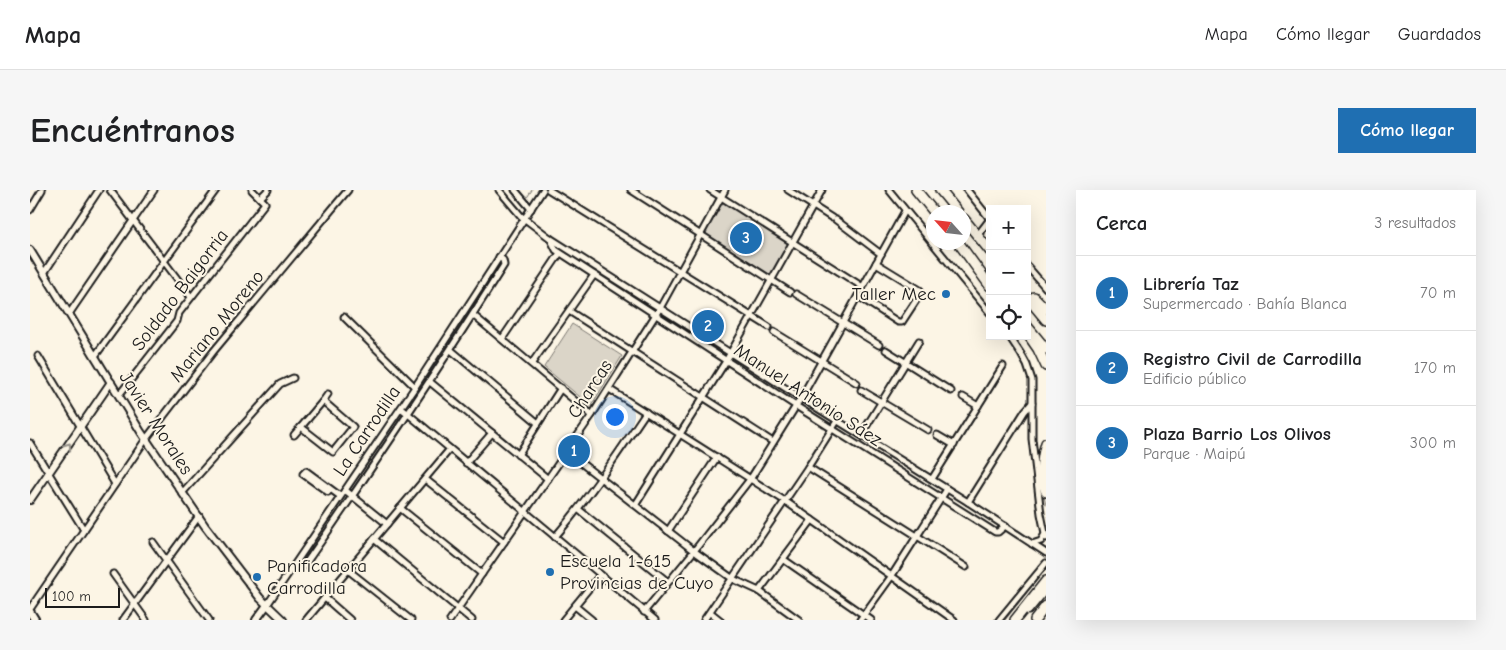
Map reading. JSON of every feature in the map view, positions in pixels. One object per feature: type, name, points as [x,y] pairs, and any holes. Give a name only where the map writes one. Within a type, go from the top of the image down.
[{"type":"highway","points":[[916,190],[928,205]]},
{"type":"highway","points":[[940,190],[952,205]]},
{"type":"highway","points":[[971,228],[989,250]]},
{"type":"highway","points":[[964,250],[986,280]]},
{"type":"highway","points":[[965,250],[986,276]]},
{"type":"highway","points":[[1031,295],[1046,309]]},
{"type":"highway","points":[[1031,302],[1046,320]]},
{"type":"highway","points":[[1031,331],[1046,349]]},
{"type":"highway","points":[[1031,338],[1038,348],[1046,366]]},
{"type":"highway","points":[[1046,443],[1041,467],[1046,492]]},
{"type":"highway","points":[[1015,620],[1046,581]]},
{"type":"highway","points":[[1020,620],[1046,588]]},
{"type":"highway","points":[[1031,620],[1046,601]]},
{"type":"highway","points":[[1035,620],[1046,606]]},
{"type":"main road","points":[[30,610],[35,620]]},
{"type":"street","points":[[30,210],[42,190]]},
{"type":"street","points":[[44,273],[99,190]]},
{"type":"street","points":[[110,190],[191,297]]},
{"type":"street","points":[[69,314],[154,190]]},
{"type":"street","points":[[96,356],[216,190]]},
{"type":"street","points":[[252,190],[260,198],[268,190]]},
{"type":"street","name":"Mariano Moreno","points":[[30,610],[146,439],[218,346],[348,190]]},
{"type":"street","name":"Manuel Antonio Sáez","points":[[498,190],[513,209],[550,238],[1046,553]]},
{"type":"street","points":[[515,190],[531,209]]},
{"type":"street","points":[[520,196],[523,190]]},
{"type":"street","name":"La Carrodilla","points":[[256,620],[401,408],[543,190]]},
{"type":"street","points":[[549,190],[857,383]]},
{"type":"street","points":[[631,190],[790,292]]},
{"type":"street","points":[[710,190],[863,287]]},
{"type":"street","name":"Charcas","points":[[450,620],[592,415],[656,315],[725,190]]},
{"type":"street","points":[[788,190],[834,219],[881,254]]},
{"type":"street","points":[[636,504],[679,433],[731,354],[822,190]]},
{"type":"street","points":[[889,190],[986,308]]},
{"type":"street","points":[[967,190],[986,214]]},
{"type":"street","name":"Soldado Baigorria","points":[[119,395],[177,321],[179,312],[265,203],[260,198]]},
{"type":"street","points":[[644,612],[750,478],[801,398],[905,211]]},
{"type":"street","points":[[978,236],[986,225]]},
{"type":"street","name":"Manuel Antonio Sáez","points":[[550,238],[554,248],[560,253],[832,429],[996,532],[1005,526]]},
{"type":"street","name":"Javier Morales","points":[[30,250],[146,439],[205,526],[266,605],[283,620]]},
{"type":"street","points":[[502,340],[560,253]]},
{"type":"street","name":"La Carrodilla","points":[[304,566],[451,350],[504,265],[503,260],[499,257]]},
{"type":"street","points":[[858,296],[898,322],[902,322],[921,293],[920,290],[876,263]]},
{"type":"street","points":[[1031,271],[1046,288]]},
{"type":"street","points":[[532,363],[594,275]]},
{"type":"street","points":[[796,294],[879,345]]},
{"type":"street","points":[[569,311],[773,442]]},
{"type":"street","points":[[473,315],[592,415]]},
{"type":"street","points":[[344,317],[415,387]]},
{"type":"street","points":[[1012,340],[1030,372],[1033,389],[1033,451],[1040,514],[1045,536],[1041,541],[1032,544]]},
{"type":"street","points":[[861,435],[919,341]]},
{"type":"street","points":[[451,350],[538,423]]},
{"type":"street","points":[[886,350],[951,391]]},
{"type":"street","points":[[38,356],[115,484]]},
{"type":"street","points":[[932,479],[1004,366]]},
{"type":"street","points":[[183,492],[280,384],[293,378]]},
{"type":"street","points":[[30,500],[111,382]]},
{"type":"street","points":[[430,382],[548,479]]},
{"type":"street","points":[[518,455],[560,388]]},
{"type":"street","points":[[608,389],[785,501],[954,620]]},
{"type":"street","points":[[861,390],[928,430]]},
{"type":"street","points":[[294,436],[328,394]]},
{"type":"street","points":[[963,397],[978,406]]},
{"type":"street","points":[[301,427],[333,452],[353,427],[323,401]]},
{"type":"street","points":[[968,502],[1025,410],[1032,403]]},
{"type":"street","points":[[401,408],[654,620]]},
{"type":"street","points":[[555,536],[602,479],[646,412]]},
{"type":"street","points":[[704,620],[837,421]]},
{"type":"street","points":[[466,463],[492,432]]},
{"type":"street","points":[[937,435],[954,445]]},
{"type":"street","points":[[30,443],[84,530]]},
{"type":"street","points":[[306,620],[450,449]]},
{"type":"street","points":[[566,452],[636,504],[694,551],[733,579],[758,591],[799,620]]},
{"type":"street","points":[[668,530],[716,457]]},
{"type":"street","points":[[808,467],[966,568]]},
{"type":"street","points":[[330,489],[328,492],[303,474],[306,471],[340,496]]},
{"type":"street","points":[[425,479],[504,542]]},
{"type":"street","points":[[862,618],[891,577],[947,489]]},
{"type":"street","points":[[345,490],[387,524]]},
{"type":"street","points":[[400,508],[482,574]]},
{"type":"street","points":[[578,509],[668,582]]},
{"type":"street","points":[[123,620],[199,516]]},
{"type":"street","points":[[758,591],[812,520]]},
{"type":"street","points":[[374,539],[472,620]]},
{"type":"street","points":[[154,542],[209,620]]},
{"type":"street","points":[[783,559],[862,618],[871,620]]},
{"type":"street","points":[[999,620],[1046,563]]},
{"type":"street","points":[[348,570],[411,620]]},
{"type":"street","points":[[113,574],[146,620]]},
{"type":"street","points":[[563,620],[600,574]]},
{"type":"street","points":[[325,598],[350,620]]},
{"type":"street","points":[[574,606],[592,620]]},
{"type":"street","points":[[710,612],[720,620]]},
{"type":"shaded area","points":[[721,197],[792,242],[771,280],[700,233]]},
{"type":"shaded area","points":[[572,324],[622,356],[591,406],[544,367]]},
{"type":"waterway","points":[[526,199],[532,190]]},
{"type":"waterway","points":[[1044,496],[1046,505]]},
{"type":"waterway","points":[[1005,620],[1046,568]]},
{"type":"place","name":"Plaza Barrio Los Olivos","points":[[746,238]]},
{"type":"place","name":"Taller Mec","points":[[946,294]]},
{"type":"place","name":"Registro Civil de Carrodilla","points":[[708,326]]},
{"type":"place","name":"Librería Taz","points":[[574,451]]},
{"type":"place","name":"Escuela 1-615 Provincias de Cuyo","points":[[550,572]]},
{"type":"place","name":"Panificadora Carrodilla","points":[[257,577]]}]
